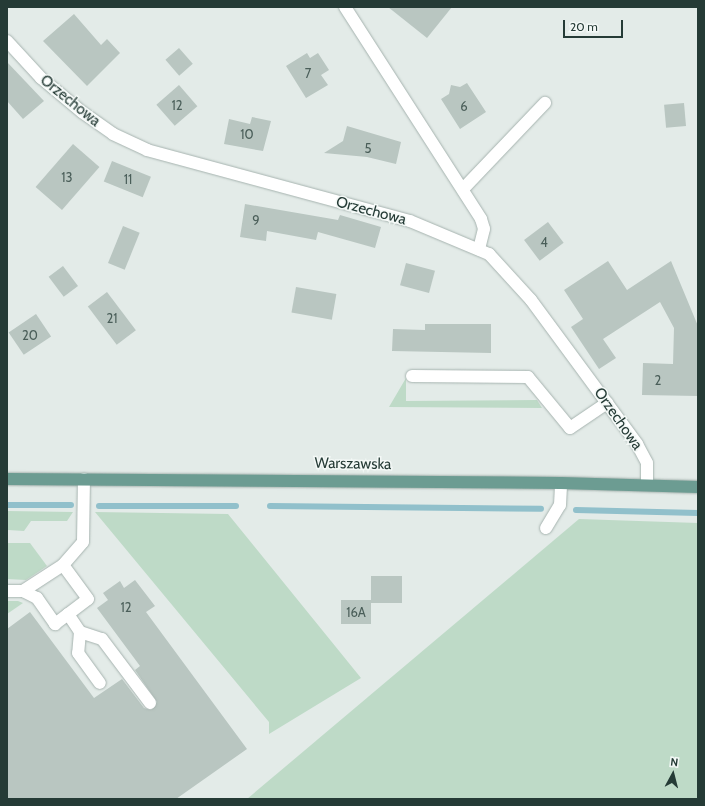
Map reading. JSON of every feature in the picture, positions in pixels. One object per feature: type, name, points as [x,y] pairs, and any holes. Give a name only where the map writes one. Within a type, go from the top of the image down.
[{"type":"main road","name":"Warszawska","points":[[7,478],[561,482],[698,487]]},
{"type":"street","points":[[345,7],[462,189],[483,225],[479,249]]},
{"type":"street","name":"Orzechowa","points":[[7,41],[41,78],[77,109],[113,134],[147,150],[410,221],[479,249],[497,260],[527,295],[607,403],[643,455],[648,485]]},
{"type":"street","points":[[462,189],[545,103]]},
{"type":"street","points":[[412,376],[528,377],[570,428],[607,403]]},
{"type":"street","points":[[23,591],[63,565],[83,542],[84,479]]},
{"type":"street","points":[[546,528],[560,505],[561,482]]},
{"type":"street","points":[[7,591],[23,591],[37,598],[55,624],[88,599],[63,565]]},
{"type":"street","points":[[68,614],[80,632],[102,639],[150,703]]},
{"type":"street","points":[[80,632],[78,653],[100,683]]},
{"type":"green space","points":[[406,378],[406,401],[537,400],[542,408],[389,407]]},
{"type":"green space","points":[[7,511],[73,512],[67,521],[31,521],[24,531],[8,530]]},
{"type":"green space","points":[[95,512],[228,514],[361,678],[269,734],[269,722]]},
{"type":"green space","points":[[579,519],[698,523],[698,799],[247,799]]},
{"type":"green space","points":[[7,543],[30,543],[47,566],[26,580],[7,579]]},
{"type":"green space","points":[[7,601],[18,601],[23,603],[7,614]]},
{"type":"building","points":[[388,7],[452,7],[427,38]]},
{"type":"building","points":[[74,14],[101,45],[107,39],[120,53],[87,86],[43,41]]},
{"type":"building","points":[[179,48],[193,64],[179,76],[165,60]]},
{"type":"building","points":[[307,53],[310,58],[318,53],[329,70],[321,75],[328,85],[306,98],[286,66]]},
{"type":"building","points":[[7,62],[44,101],[23,119],[7,101]]},
{"type":"building","points":[[467,83],[486,112],[460,129],[441,99],[449,94],[451,85],[460,87]]},
{"type":"building","points":[[179,85],[197,106],[175,126],[156,105]]},
{"type":"building","points":[[684,103],[686,126],[666,128],[664,105]]},
{"type":"building","points":[[252,117],[271,121],[263,151],[224,144],[229,119],[250,124]]},
{"type":"building","points":[[347,126],[401,142],[396,164],[367,157],[324,153],[343,141]]},
{"type":"building","points":[[73,144],[99,167],[62,210],[36,187]]},
{"type":"building","points":[[112,161],[151,177],[143,197],[104,181]]},
{"type":"building","points":[[245,204],[338,220],[340,215],[381,227],[375,248],[318,232],[316,240],[267,231],[266,241],[240,237]]},
{"type":"building","points":[[548,222],[564,243],[540,261],[524,240]]},
{"type":"building","points":[[123,226],[140,233],[125,270],[108,263]]},
{"type":"building","points":[[608,261],[627,290],[671,261],[698,326],[698,396],[642,395],[643,363],[673,364],[674,328],[660,302],[603,339],[616,358],[599,369],[571,327],[583,319],[564,290]]},
{"type":"building","points":[[406,263],[435,271],[429,293],[400,285]]},
{"type":"building","points":[[63,266],[78,286],[64,297],[49,277]]},
{"type":"building","points":[[296,287],[336,294],[332,320],[291,313]]},
{"type":"building","points":[[107,292],[136,330],[117,345],[88,306]]},
{"type":"building","points":[[36,314],[51,336],[24,355],[9,332]]},
{"type":"building","points":[[425,324],[491,324],[491,353],[392,351],[393,329],[425,330]]},
{"type":"building","points":[[371,576],[402,576],[402,603],[371,603]]},
{"type":"building","points":[[135,580],[155,606],[146,612],[247,749],[176,799],[7,799],[7,629],[30,612],[94,698],[122,679],[144,708],[151,710],[157,702],[135,670],[140,666],[97,608],[108,600],[103,593],[120,581],[124,588]]},
{"type":"building","points":[[341,600],[371,600],[371,624],[341,624]]},
{"type":"waterway","points":[[7,505],[71,505]]},
{"type":"waterway","points":[[99,506],[236,506]]},
{"type":"waterway","points":[[270,506],[541,509]]},
{"type":"waterway","points":[[576,510],[698,513]]}]
